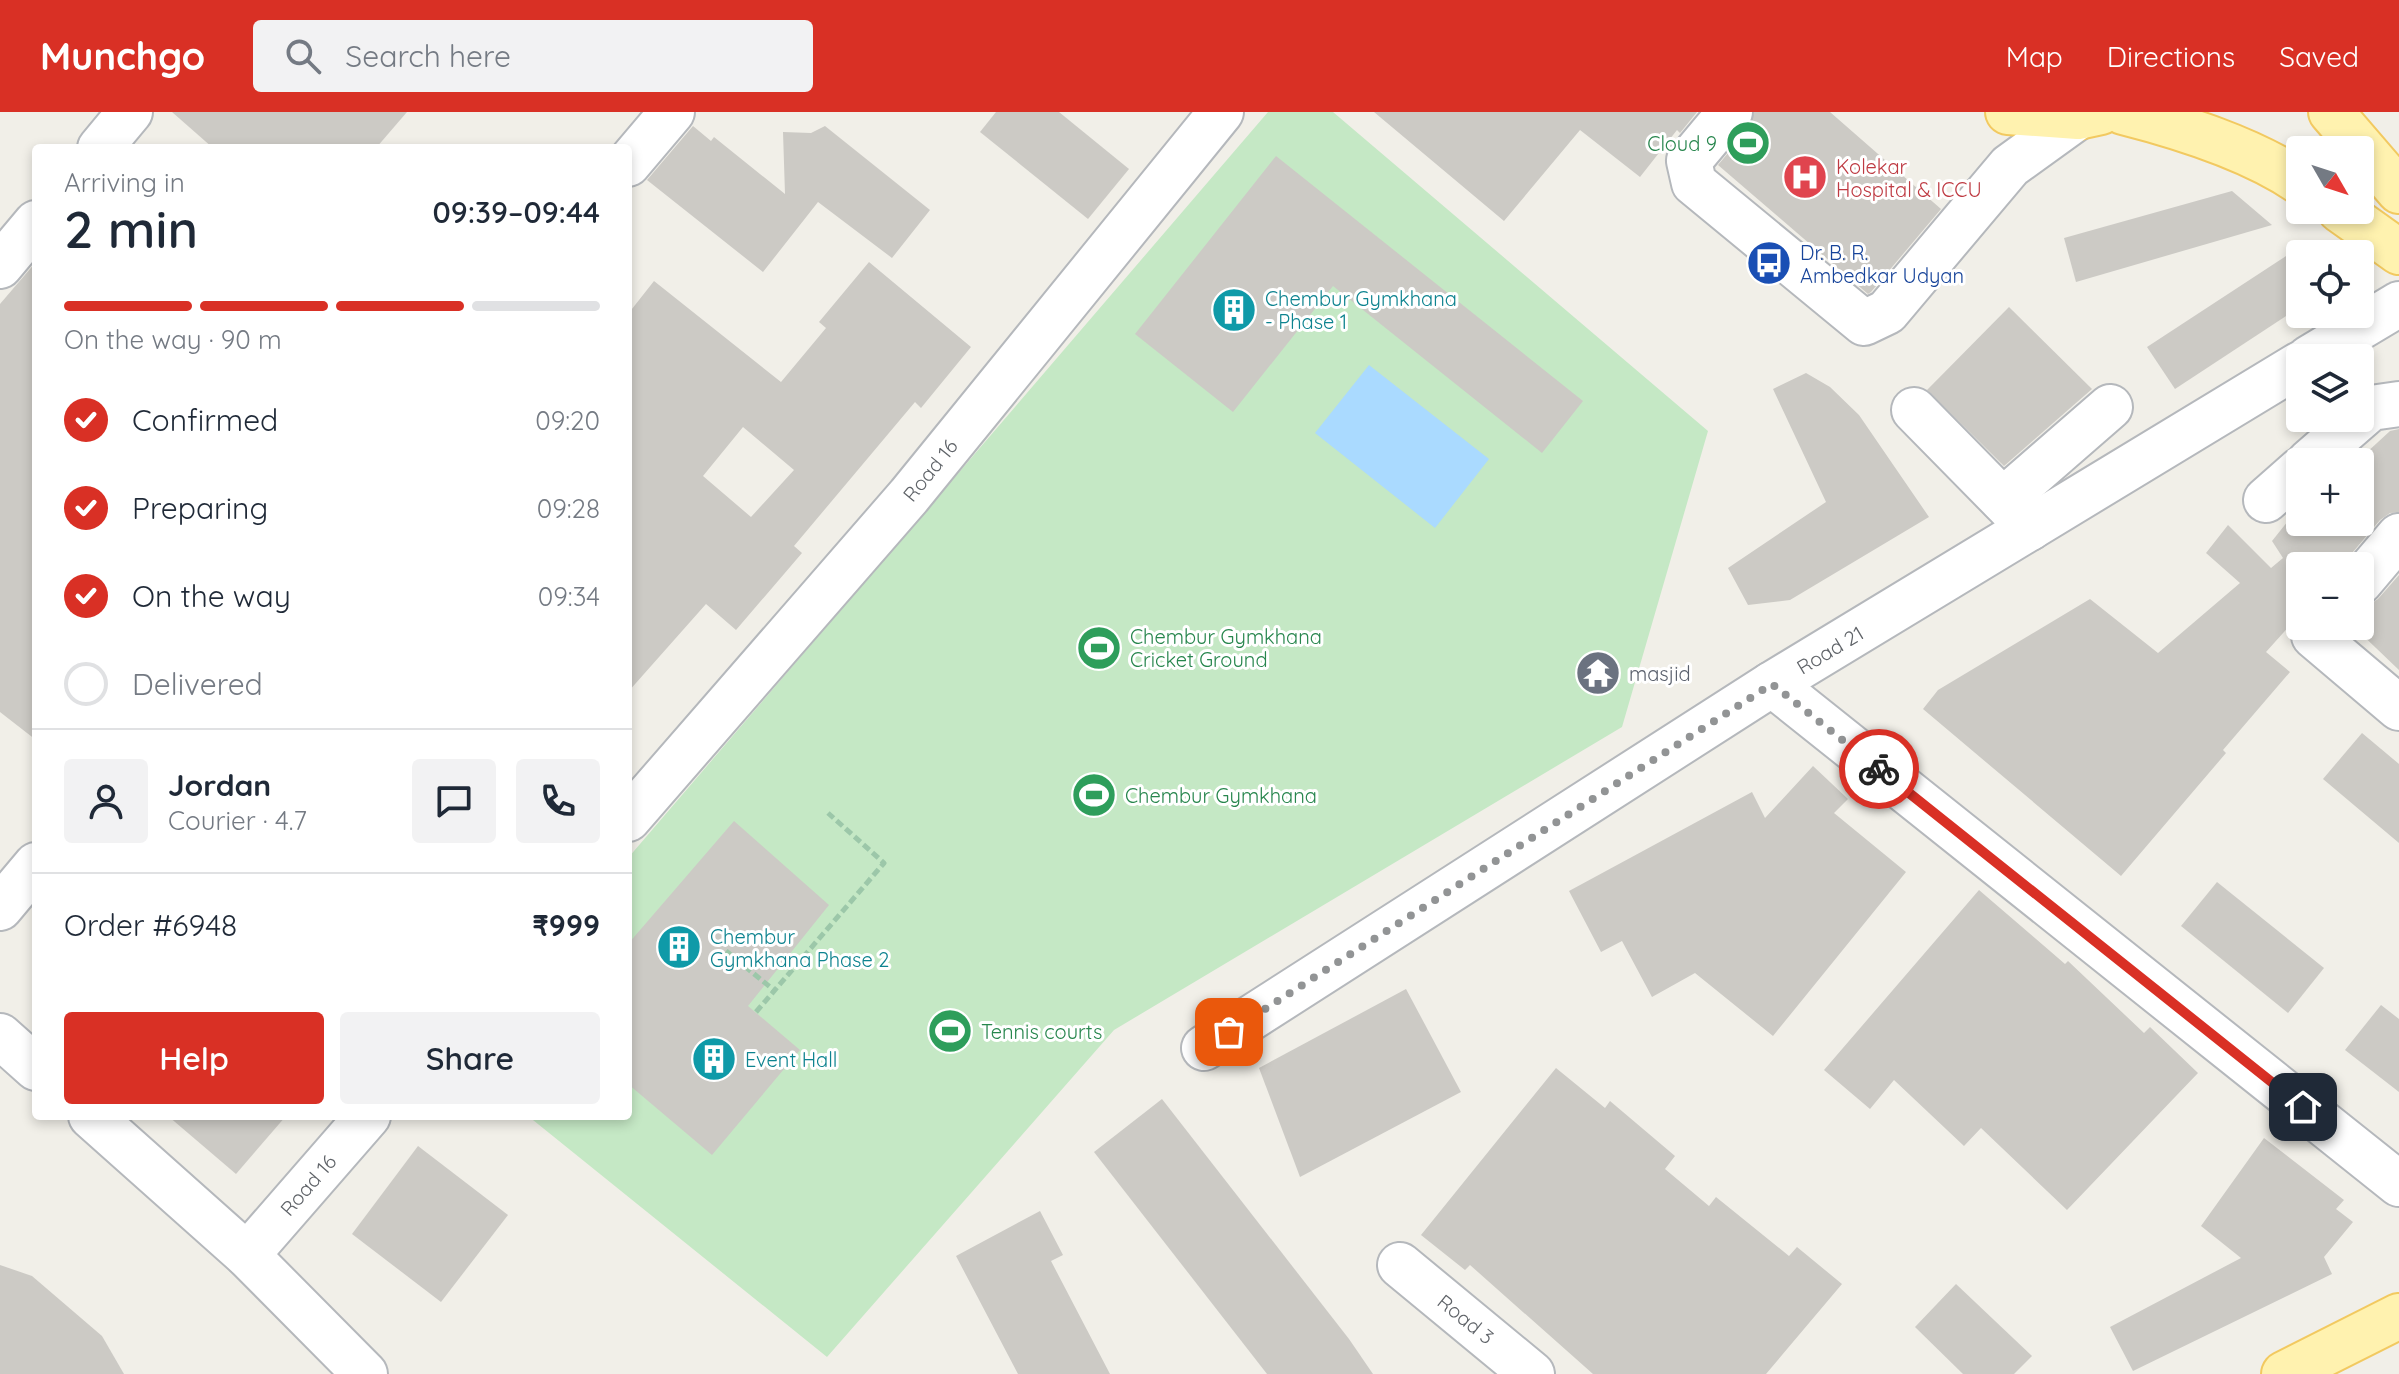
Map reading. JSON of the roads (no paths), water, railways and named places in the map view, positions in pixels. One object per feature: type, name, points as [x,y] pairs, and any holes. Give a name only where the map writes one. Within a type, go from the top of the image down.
[{"type":"main road","points":[[2008,112],[2089,115]]},
{"type":"main road","points":[[2123,112],[2175,125],[2286,172]]},
{"type":"main road","points":[[2331,112],[2399,191]]},
{"type":"main road","points":[[2360,224],[2399,252]]},
{"type":"main road","points":[[2284,1374],[2399,1316]]},
{"type":"street","points":[[103,144],[130,112]]},
{"type":"street","points":[[632,159],[672,112]]},
{"type":"street","name":"Road 16","points":[[632,814],[909,496],[1221,112]]},
{"type":"street","points":[[1730,112],[1689,161],[1694,183],[1864,323],[1887,312],[2010,166],[2089,115]]},
{"type":"street","points":[[0,266],[32,228]]},
{"type":"street","points":[[2332,344],[2399,304]]},
{"type":"street","name":"Road 21","points":[[1204,1048],[1772,684],[2017,514],[2124,470],[2286,372]]},
{"type":"street","points":[[2325,448],[2371,408],[2399,404]]},
{"type":"street","points":[[1914,410],[2017,514],[2097,418],[2124,470]]},
{"type":"street","points":[[2266,500],[2286,482]]},
{"type":"street","points":[[2374,565],[2399,536]]},
{"type":"street","points":[[2319,640],[2399,708]]},
{"type":"street","points":[[1772,684],[2399,1184]]},
{"type":"street","points":[[0,908],[32,870]]},
{"type":"street","points":[[0,1036],[32,1064]]},
{"type":"street","points":[[95,1120],[247,1255],[365,1374]]},
{"type":"street","name":"Road 16","points":[[247,1255],[365,1120]]},
{"type":"street","name":"Road 3","points":[[1400,1265],[1532,1374]]},
{"type":"water","points":[[1369,365],[1489,459],[1435,528],[1315,433]]},
{"type":"place","name":"Cloud 9","points":[[1748,143]]},
{"type":"place","name":"Kolekar Hospital & ICCU","points":[[1805,177]]},
{"type":"place","name":"Dr. B. R. Ambedkar Udyan","points":[[1769,263]]},
{"type":"place","name":"Chembur Gymkhana - Phase 1","points":[[1234,310]]},
{"type":"place","name":"Chembur Gymkhana Cricket Ground","points":[[1099,648]]},
{"type":"place","name":"masjid","points":[[1598,673]]},
{"type":"place","name":"Chembur Gymkhana","points":[[1094,795]]},
{"type":"place","name":"Chembur Gymkhana Phase 2","points":[[679,947]]},
{"type":"place","name":"Tennis courts","points":[[950,1031]]},
{"type":"place","name":"Event Hall","points":[[714,1059]]}]
